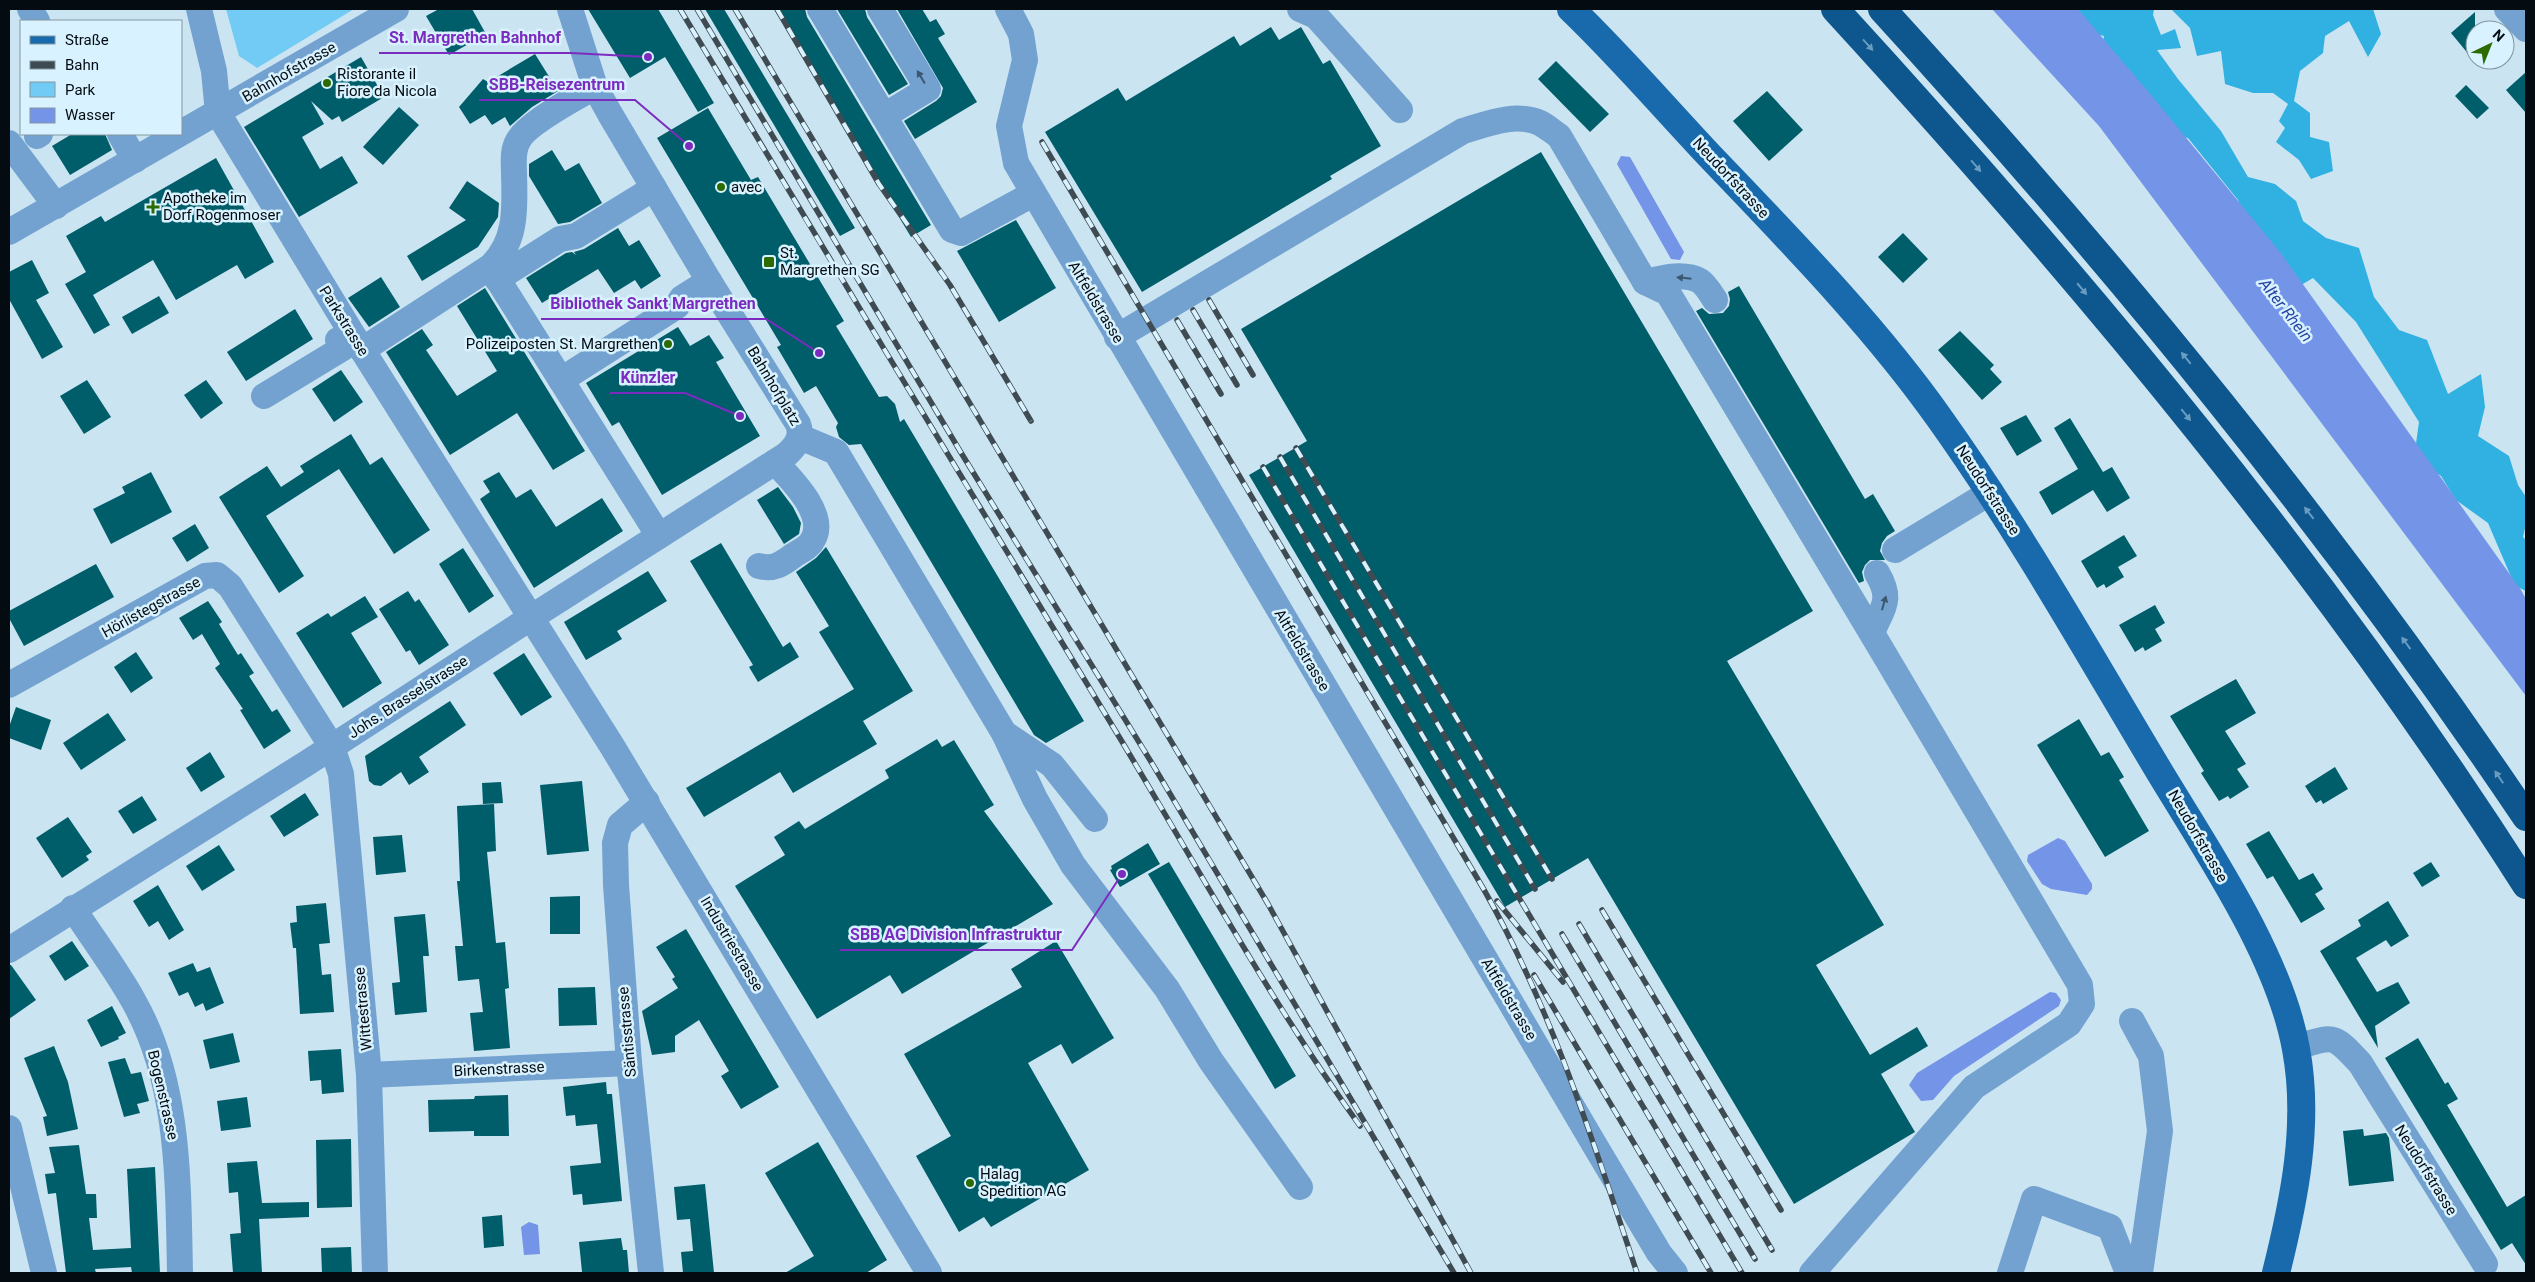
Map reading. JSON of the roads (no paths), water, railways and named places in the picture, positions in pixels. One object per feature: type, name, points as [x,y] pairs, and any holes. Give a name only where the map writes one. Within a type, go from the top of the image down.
[{"type":"highway","points":[[1835,9],[2042,241],[2191,421],[2329,600],[2396,692],[2526,885]]},
{"type":"highway","points":[[1882,9],[2075,225],[2214,393],[2350,566],[2415,656],[2526,817]]},
{"type":"main road","name":"Neudorfstrasse","points":[[1571,9],[1762,210],[1876,339],[1938,416],[1991,492],[2239,907],[2274,976],[2286,1008],[2296,1047],[2302,1111],[2298,1157],[2289,1218],[2276,1273]]},
{"type":"street","points":[[30,9],[36,20]]},
{"type":"street","name":"Parkstrasse","points":[[199,9],[214,70],[218,113],[362,350],[532,617]]},
{"type":"street","name":"Bahnhofstrasse","points":[[182,133],[396,9]]},
{"type":"street","name":"Bahnhofplatz","points":[[570,9],[595,86],[709,281],[798,424],[800,437],[836,452],[1004,733],[1052,765],[1096,818]]},
{"type":"street","points":[[820,9],[952,230],[961,233],[1033,194]]},
{"type":"street","points":[[880,9],[928,89],[884,116]]},
{"type":"street","name":"Altfeldstrasse","points":[[1008,9],[1022,34],[1025,60],[1009,126],[1016,163],[1649,1236],[1675,1273]]},
{"type":"street","points":[[1300,9],[1316,16],[1400,110]]},
{"type":"street","points":[[494,273],[509,242],[515,217],[514,152],[518,140],[528,129],[595,86]]},
{"type":"street","points":[[1117,337],[1463,131],[1507,119],[1523,118],[1540,123],[1559,136],[1645,282],[1668,293],[2080,985],[2082,1004],[2069,1024],[1974,1087],[1812,1273]]},
{"type":"street","points":[[121,135],[135,160]]},
{"type":"street","name":"Bahnhofstrasse","points":[[9,232],[179,135]]},
{"type":"street","points":[[9,143],[56,206]]},
{"type":"street","points":[[362,350],[494,273],[560,240],[576,236],[654,188]]},
{"type":"street","points":[[494,273],[659,536]]},
{"type":"street","points":[[1645,282],[1666,277],[1690,278],[1701,282],[1715,300]]},
{"type":"street","points":[[561,380],[677,306],[682,298],[709,281]]},
{"type":"street","points":[[264,396],[343,348],[338,340]]},
{"type":"street","name":"Johs. Brasselstrasse","points":[[9,950],[73,908],[332,747],[775,462],[794,448],[800,437]]},
{"type":"street","points":[[759,566],[768,568],[778,566],[811,543],[816,534],[815,522],[804,495],[775,462]]},
{"type":"street","points":[[1895,550],[1991,492]]},
{"type":"street","points":[[1872,633],[1886,600],[1886,589],[1877,573]]},
{"type":"street","name":"Hörlistegstrasse","points":[[9,685],[205,576],[217,575],[230,586],[332,747]]},
{"type":"street","name":"Industriestrasse","points":[[532,617],[646,802],[929,1273]]},
{"type":"street","points":[[1004,733],[1035,799],[1073,865],[1167,989],[1211,1060],[1300,1187]]},
{"type":"street","name":"Wittestrasse","points":[[332,747],[341,774],[369,1075],[375,1273]]},
{"type":"street","name":"Säntisstrasse","points":[[646,802],[620,825],[615,843],[616,885],[630,1063],[651,1273]]},
{"type":"street","name":"Bogenstrasse","points":[[73,908],[134,1001],[159,1060],[174,1129],[180,1273]]},
{"type":"street","points":[[2132,1021],[2151,1056],[2160,1131],[2140,1273]]},
{"type":"street","name":"Neudorfstrasse","points":[[2296,1047],[2329,1038],[2339,1041],[2360,1063],[2485,1264]]},
{"type":"street","name":"Birkenstrasse","points":[[369,1075],[630,1063]]},
{"type":"street","points":[[9,1128],[44,1273]]},
{"type":"street","points":[[2010,1273],[2034,1199],[2110,1227],[2128,1273]]},
{"type":"water","name":"Alter Rhein","points":[[1992,9],[2078,9],[2280,252],[2526,599],[2526,696],[2099,126]]},
{"type":"water","points":[[1621,156],[1630,157],[1684,252],[1680,260],[1671,259],[1617,164]]},
{"type":"water","points":[[2058,838],[2065,841],[2092,884],[2092,889],[2087,895],[2051,889],[2042,884],[2027,861],[2028,855]]},
{"type":"water","points":[[2050,992],[2056,993],[2061,1000],[2059,1006],[1954,1076],[1933,1100],[1921,1101],[1909,1085],[1917,1073]]},
{"type":"water","points":[[529,1222],[538,1225],[540,1254],[524,1255],[521,1227]]},
{"type":"railway","points":[[680,9],[1118,735],[1235,933],[1295,1031],[1360,1126]]},
{"type":"railway","points":[[697,9],[960,451],[1153,765],[1454,1273]]},
{"type":"railway","points":[[735,9],[1268,904],[1471,1273]]},
{"type":"railway","points":[[777,9],[879,184],[950,285],[1031,421]]},
{"type":"railway","points":[[1042,142],[1483,888],[1508,934],[1530,981],[1569,1076],[1637,1273]]},
{"type":"railway","points":[[1209,300],[1253,375]]},
{"type":"railway","points":[[1193,310],[1237,385]]},
{"type":"railway","points":[[1177,320],[1221,394]]},
{"type":"railway","points":[[1296,448],[1552,879]]},
{"type":"railway","points":[[1280,457],[1535,889]]},
{"type":"railway","points":[[1263,467],[1742,1273]]},
{"type":"railway","points":[[1497,901],[1563,982]]},
{"type":"railway","points":[[1602,910],[1781,1210]]},
{"type":"railway","points":[[1579,924],[1772,1250]]},
{"type":"railway","points":[[1562,934],[1755,1259]]},
{"type":"railway","points":[[1534,975],[1711,1273]]},
{"type":"place","name":"St. Margrethen Bahnhof","points":[[648,57]]},
{"type":"place","name":"Ristorante il Fiore da Nicola","points":[[327,83]]},
{"type":"place","name":"SBB-Reisezentrum","points":[[689,146]]},
{"type":"place","name":"avec","points":[[721,187]]},
{"type":"place","name":"Apotheke im Dorf Rogenmoser","points":[[153,207]]},
{"type":"place","name":"St. Margrethen SG","points":[[769,262]]},
{"type":"place","name":"Polizeiposten St. Margrethen","points":[[668,344]]},
{"type":"place","name":"Bibliothek Sankt Margrethen","points":[[819,353]]},
{"type":"place","name":"Künzler","points":[[740,416]]},
{"type":"place","name":"SBB AG Division Infrastruktur","points":[[1122,874]]},
{"type":"place","name":"Halag Spedition AG","points":[[970,1183]]}]
